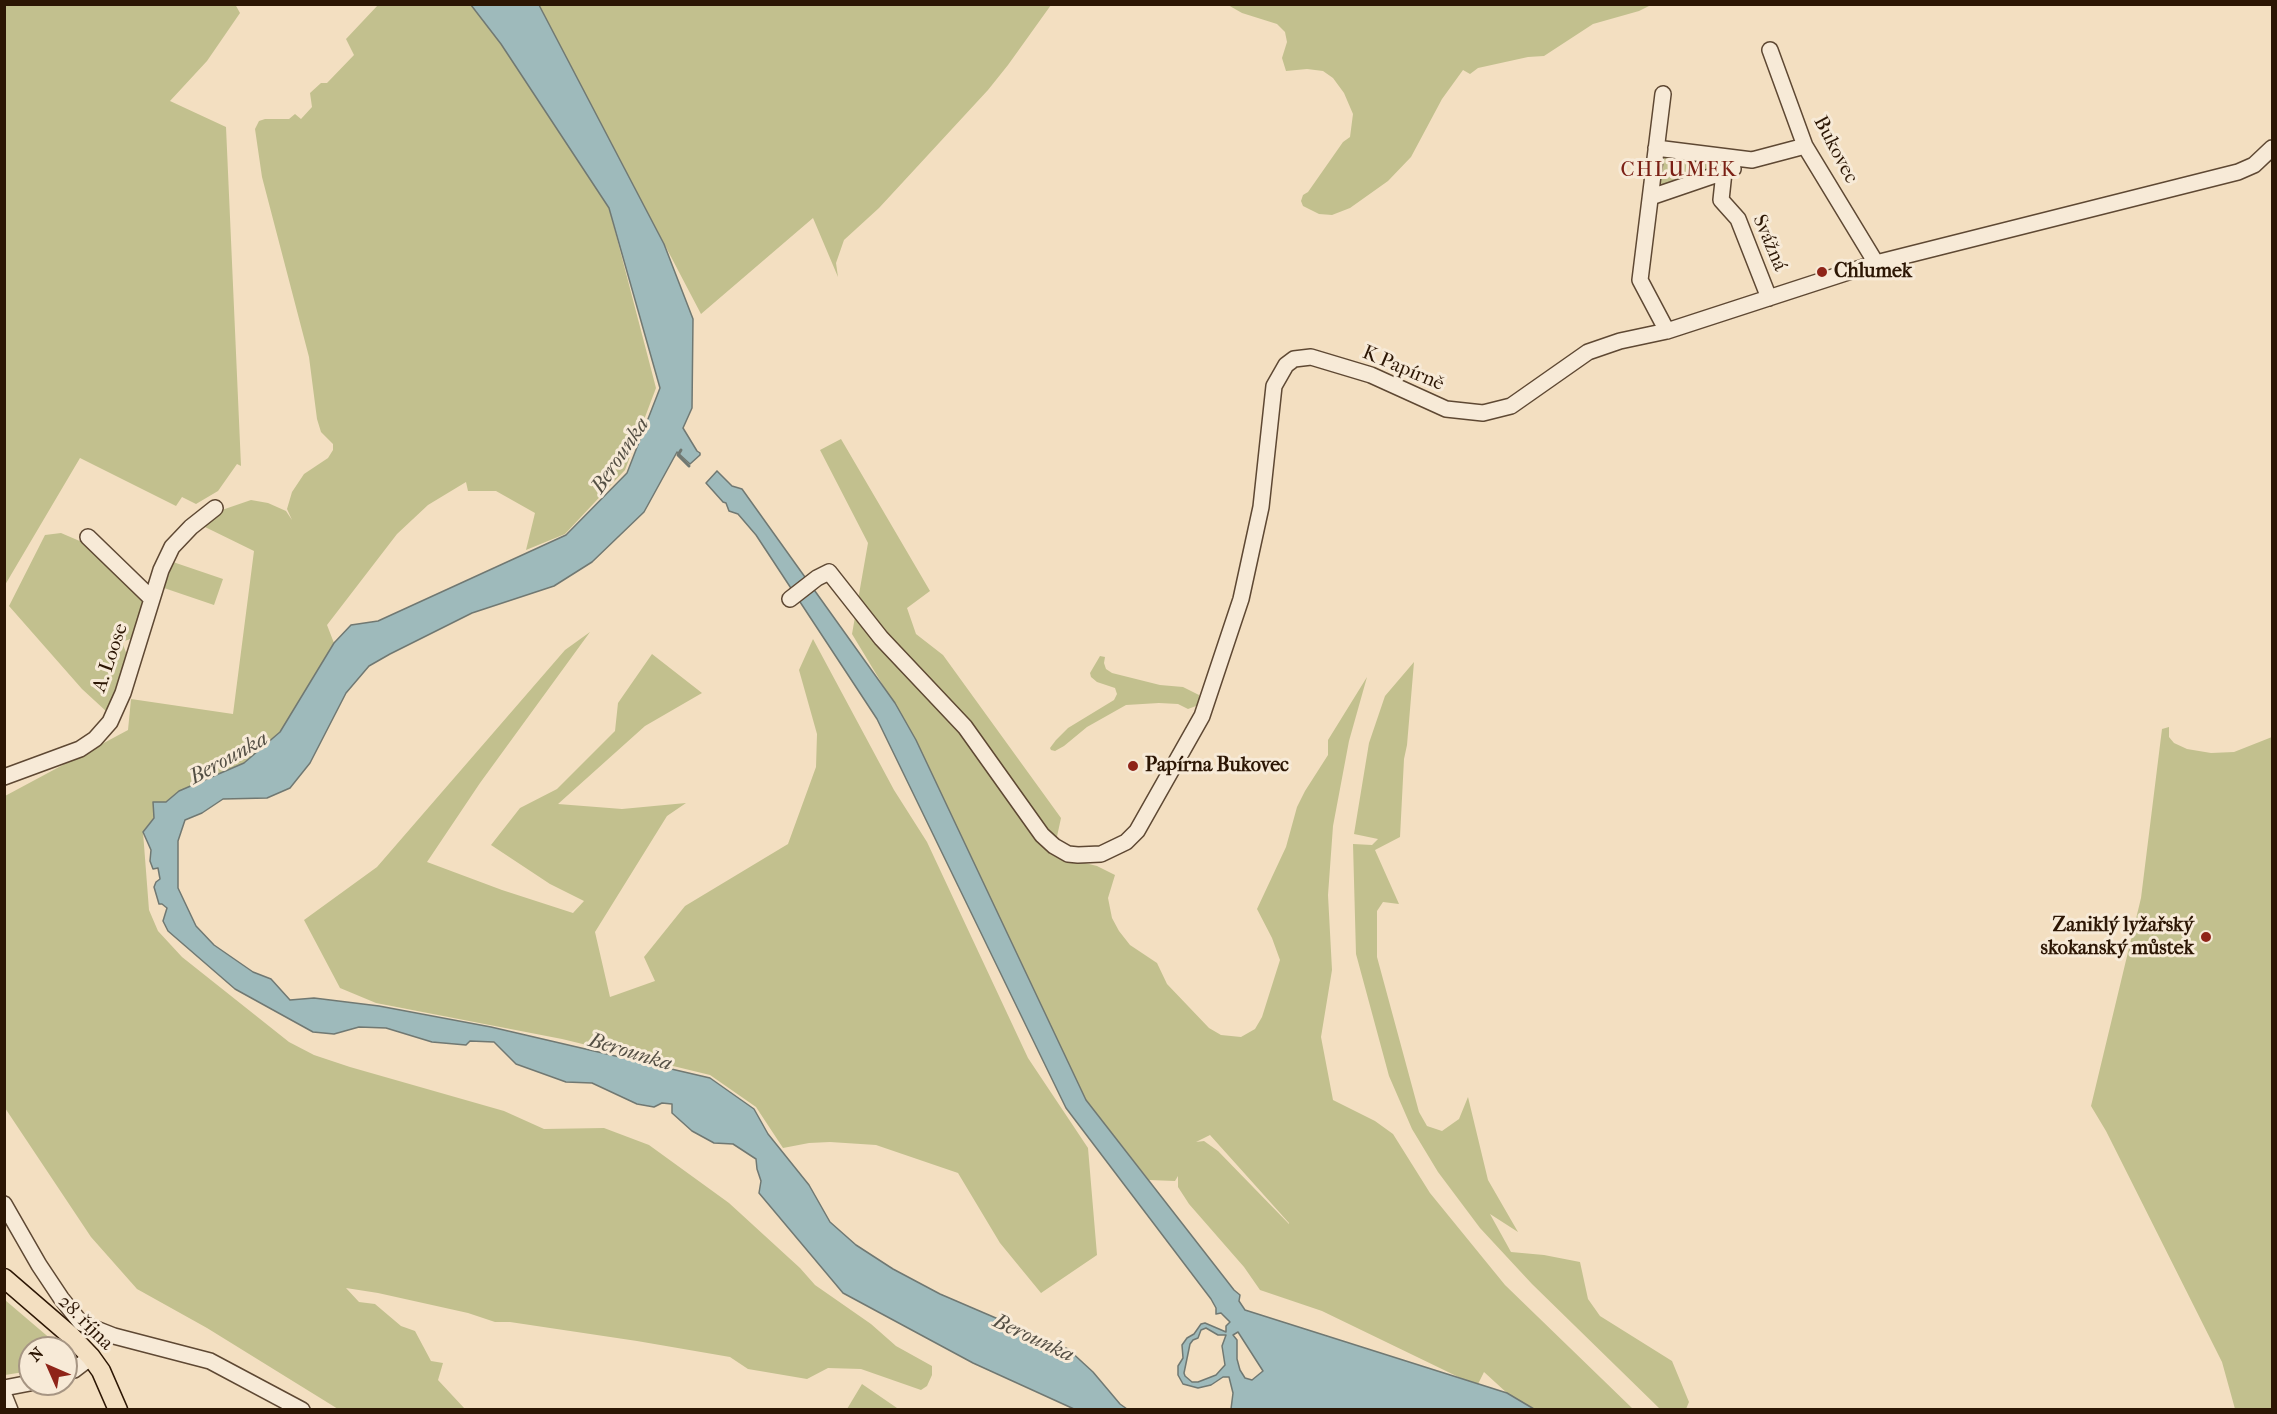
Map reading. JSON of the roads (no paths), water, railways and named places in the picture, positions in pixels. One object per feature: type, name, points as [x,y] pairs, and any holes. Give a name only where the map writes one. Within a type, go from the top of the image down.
[{"type":"main road","name":"28. října","points":[[4,1278],[76,1329],[101,1371],[118,1410]]},
{"type":"street","name":"Bukovec","points":[[1770,50],[1805,146],[1876,263]]},
{"type":"street","points":[[1663,94],[1640,280],[1667,331]]},
{"type":"street","points":[[1651,197],[1752,160],[1805,146]]},
{"type":"street","points":[[1656,147],[1752,160]]},
{"type":"street","name":"K Papírně","points":[[790,599],[817,578],[829,572],[881,638],[952,711],[988,757],[1042,835],[1054,846],[1068,854],[1101,854],[1119,846],[1137,831],[1202,716],[1241,599],[1261,507],[1274,386],[1286,365],[1301,357],[1311,357],[1371,375],[1446,409],[1483,413],[1510,406],[1588,352],[1620,341],[1667,331],[1876,263],[2238,172],[2254,165],[2272,148]]},
{"type":"street","name":"Svážná","points":[[1724,172],[1721,200],[1738,219],[1769,298]]},
{"type":"street","name":"A. Loose","points":[[4,777],[80,749],[95,739],[110,722],[123,693],[161,570],[172,547],[191,527],[215,508]]},
{"type":"street","points":[[88,537],[152,599]]},
{"type":"street","points":[[4,1204],[61,1299],[76,1329],[114,1336],[210,1361],[242,1376],[302,1410]]},
{"type":"street","points":[[78,1367],[91,1357]]},
{"type":"street","points":[[4,1395],[10,1410]]},
{"type":"water","name":"Berounka","points":[[471,5],[539,5],[664,244],[693,319],[692,408],[683,428],[700,455],[690,464],[677,452],[644,512],[592,562],[554,586],[472,613],[369,666],[346,693],[310,763],[290,788],[267,798],[223,799],[202,813],[185,820],[178,841],[178,888],[196,926],[214,945],[253,972],[271,979],[290,1000],[314,998],[379,1006],[491,1027],[710,1078],[754,1109],[768,1134],[809,1185],[830,1222],[856,1245],[893,1269],[940,1294],[1068,1349],[1127,1409],[1074,1409],[973,1363],[843,1293],[759,1193],[761,1181],[756,1159],[733,1144],[714,1143],[692,1131],[672,1113],[672,1104],[662,1103],[654,1107],[637,1104],[592,1083],[566,1082],[516,1064],[494,1042],[470,1041],[466,1045],[432,1042],[386,1028],[359,1027],[334,1034],[313,1032],[235,989],[168,931],[163,921],[167,908],[159,904],[154,887],[160,879],[158,868],[153,869],[150,861],[151,850],[143,832],[154,818],[153,802],[166,802],[179,791],[244,763],[280,732],[334,643],[351,625],[378,621],[566,535],[627,473],[660,388],[609,208],[501,44]]},
{"type":"water","points":[[717,471],[732,486],[742,489],[895,703],[916,740],[1086,1100],[1240,1295],[1239,1301],[1245,1310],[1507,1393],[1534,1409],[1231,1409],[1233,1393],[1229,1377],[1223,1377],[1211,1385],[1198,1388],[1183,1384],[1178,1375],[1178,1366],[1183,1358],[1182,1345],[1187,1338],[1194,1334],[1201,1324],[1205,1323],[1226,1332],[1226,1326],[1230,1322],[1221,1313],[1216,1314],[1216,1308],[1211,1299],[1066,1108],[877,719],[756,535],[738,514],[729,511],[726,503],[706,483]],"holes":[[[1206,1328],[1218,1335],[1226,1335],[1222,1346],[1225,1365],[1216,1375],[1192,1382],[1184,1373],[1190,1344],[1198,1338],[1201,1330]],[[1238,1332],[1263,1371],[1252,1380],[1245,1378],[1240,1370],[1237,1359],[1237,1340],[1233,1335]]]},
{"type":"waterway","points":[[681,450],[678,455],[689,466]]},
{"type":"place","name":"Chlumek","points":[[1822,272]]},
{"type":"place","name":"Papírna Bukovec","points":[[1133,766]]},
{"type":"place","name":"Zaniklý lyžařský skokanský můstek","points":[[2206,937]]},
{"type":"district","name":"CHLUMEK","points":[[1679,171]]}]
